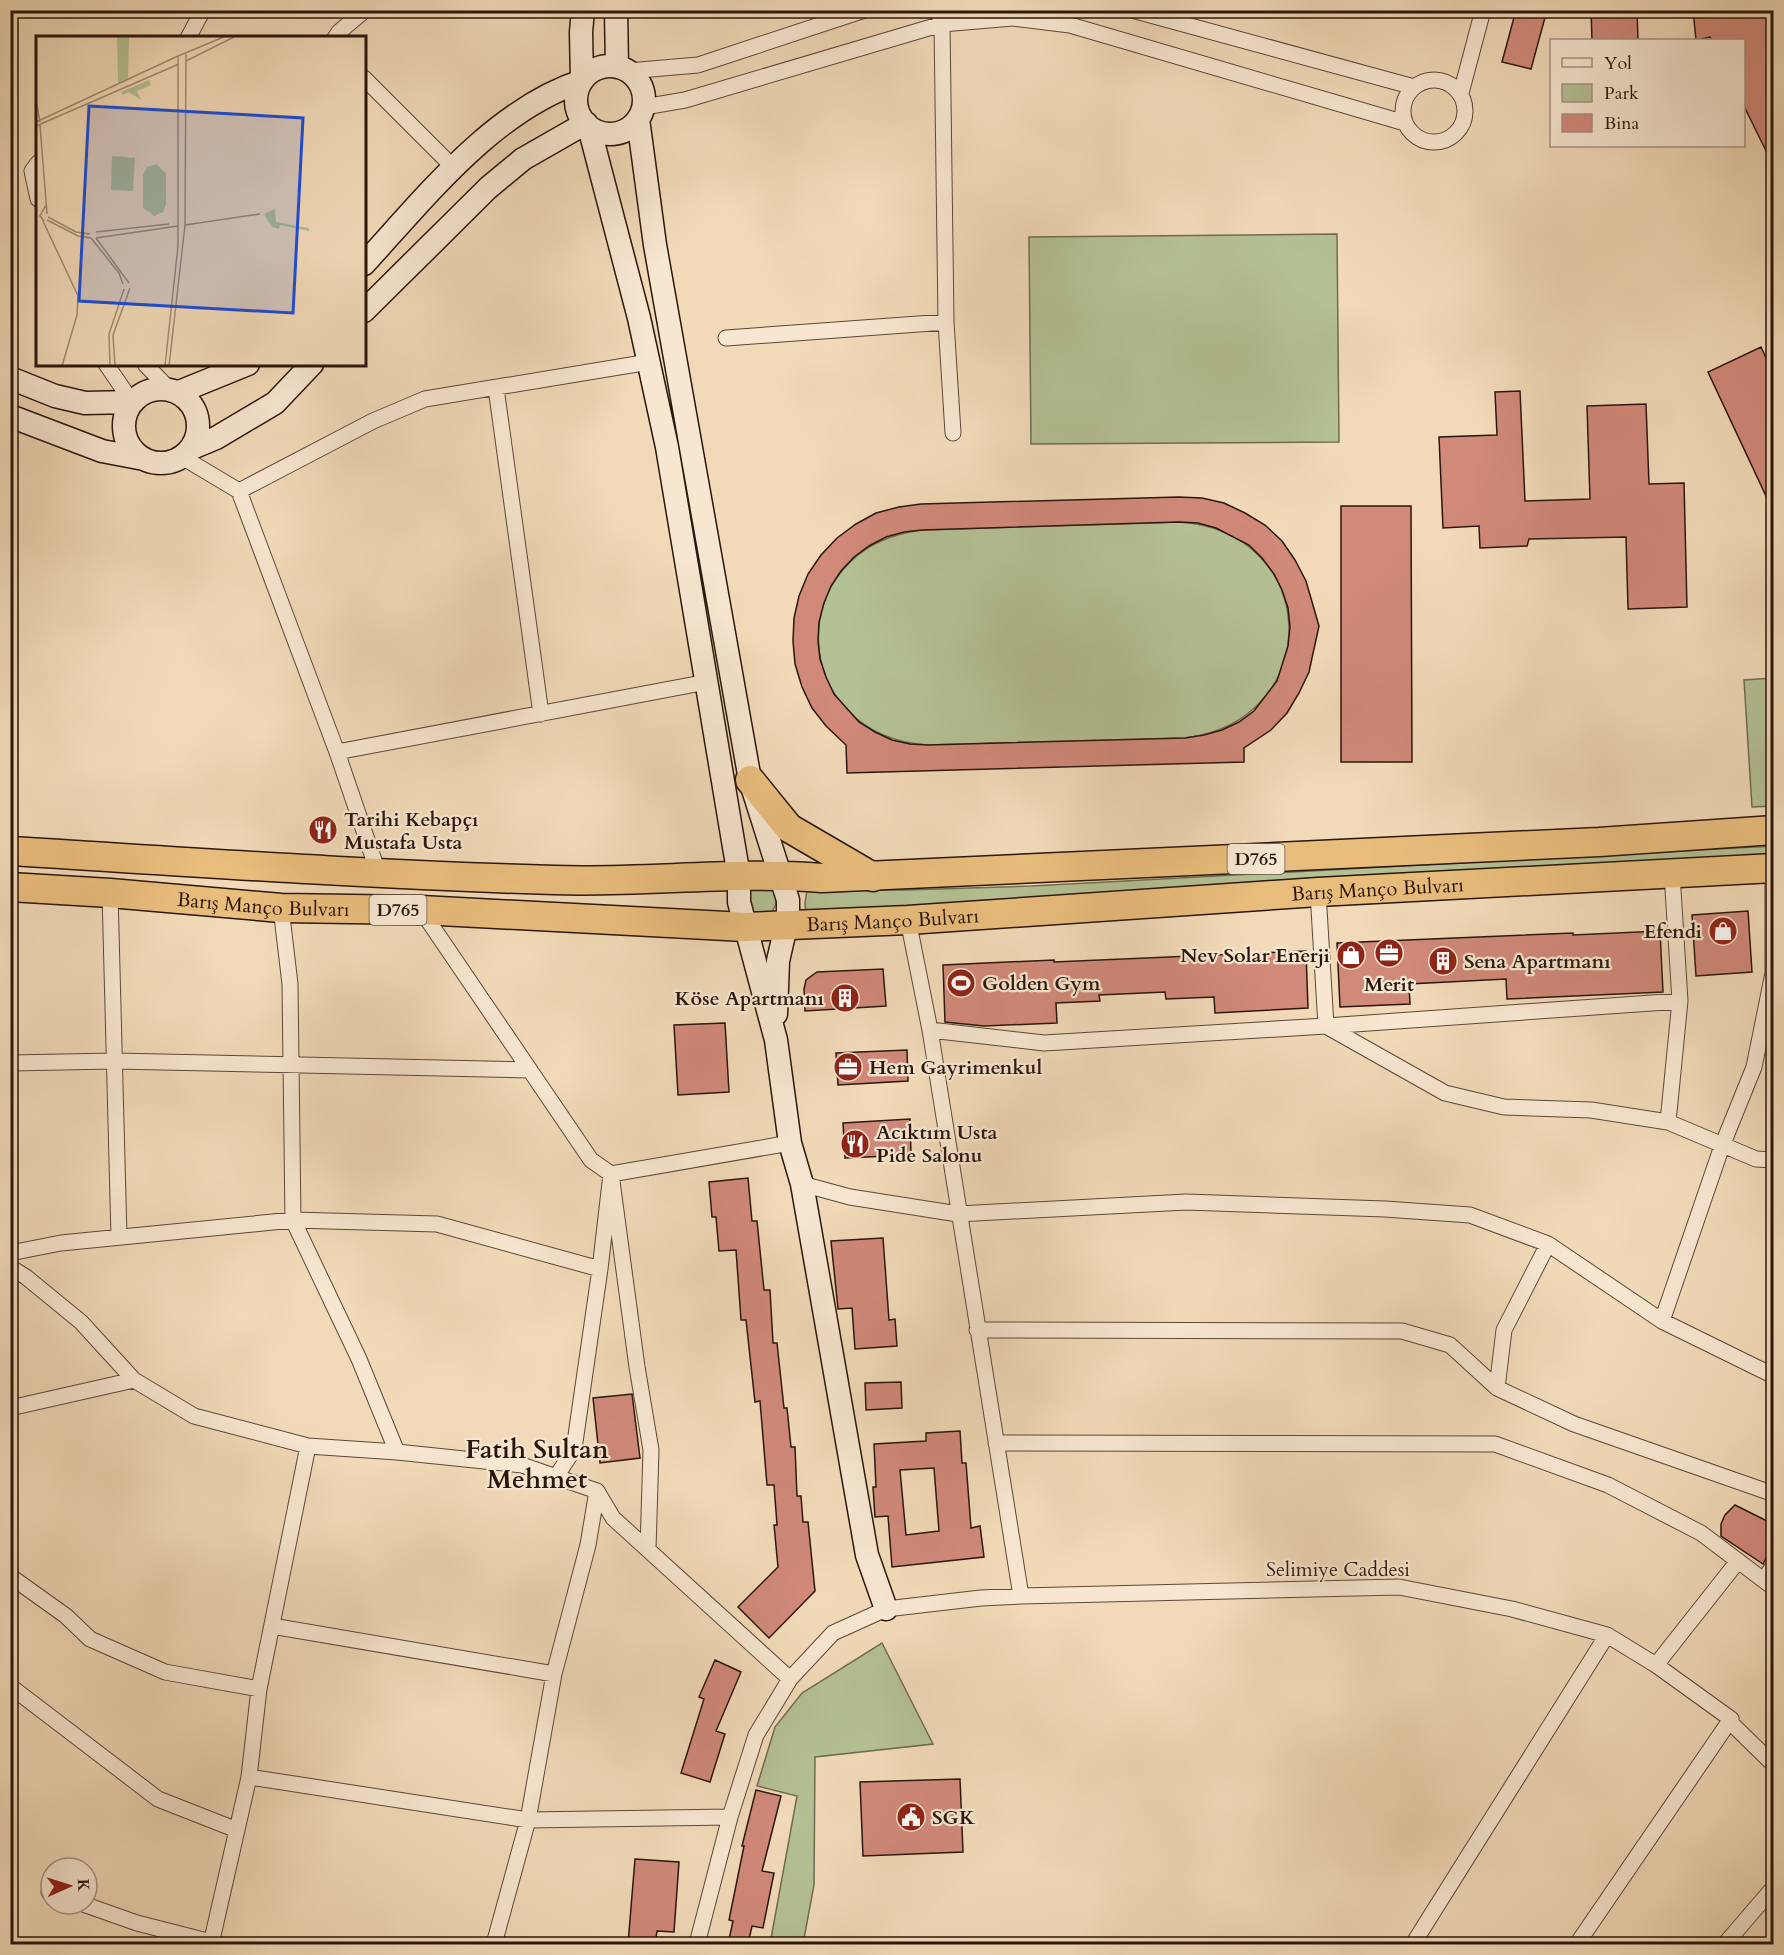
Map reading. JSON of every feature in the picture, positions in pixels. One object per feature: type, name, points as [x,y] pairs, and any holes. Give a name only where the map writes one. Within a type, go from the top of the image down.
[{"type":"highway","points":[[750,780],[789,828],[873,877]]},
{"type":"highway","name":"Barış Manço Bulvarı","points":[[10,851],[557,881],[780,875],[822,878],[1599,842],[1773,830]]},
{"type":"highway","name":"Barış Manço Bulvarı","points":[[10,887],[281,908],[421,910],[745,927],[908,920],[1318,892],[1773,868]]},
{"type":"street","points":[[189,36],[203,10]]},
{"type":"street","points":[[336,36],[365,10]]},
{"type":"street","points":[[584,10],[581,32],[582,81],[577,91],[579,112],[588,125],[639,318],[667,447],[739,876],[739,902],[776,1040],[790,1143],[802,1184],[867,1555],[886,1609]]},
{"type":"street","points":[[616,10],[623,69],[638,80],[644,93],[641,113],[655,245],[750,780],[789,900],[778,961],[776,1040]]},
{"type":"street","points":[[366,262],[481,142],[532,104],[564,87],[582,81],[598,69],[698,65],[865,10]]},
{"type":"street","points":[[1132,10],[1414,87]]},
{"type":"street","points":[[1461,93],[1483,10]]},
{"type":"street","points":[[588,125],[606,134],[615,133],[632,126],[641,113],[940,17],[1013,18],[1070,25],[1405,123]]},
{"type":"street","points":[[940,17],[946,322],[953,433]]},
{"type":"street","points":[[366,80],[454,168]]},
{"type":"street","points":[[1426,80],[1439,80],[1451,84],[1461,93],[1466,106],[1465,119],[1460,131],[1449,139],[1437,143],[1424,141],[1412,134],[1405,123],[1402,110],[1406,97],[1414,87],[1426,80]]},
{"type":"street","points":[[366,309],[488,188],[524,159],[588,125]]},
{"type":"street","points":[[36,166],[32,171],[36,190]]},
{"type":"street","points":[[726,338],[946,322]]},
{"type":"street","points":[[239,491],[373,421],[425,399],[649,362]]},
{"type":"street","points":[[107,366],[132,402]]},
{"type":"street","points":[[147,366],[191,403],[198,417],[198,433],[187,453]]},
{"type":"street","points":[[144,459],[134,451],[127,440],[124,427],[126,414],[132,402],[142,393],[155,388],[174,390],[243,366]]},
{"type":"street","points":[[10,416],[102,451],[164,463],[216,438],[275,403],[310,366]]},
{"type":"street","points":[[10,378],[55,396],[85,403],[132,402]]},
{"type":"street","points":[[496,388],[541,714]]},
{"type":"street","points":[[187,453],[239,491],[337,752],[378,872]]},
{"type":"street","points":[[337,752],[707,682]]},
{"type":"street","points":[[1662,1321],[1722,1146],[1754,1067],[1773,973],[1773,868]]},
{"type":"street","points":[[1668,1122],[1680,1001],[1672,874]]},
{"type":"street","points":[[1318,892],[1326,1026]]},
{"type":"street","points":[[110,893],[118,1237]]},
{"type":"street","points":[[281,908],[290,984],[293,1220],[359,1359],[397,1452]]},
{"type":"street","points":[[421,910],[591,1160],[611,1174],[790,1143]]},
{"type":"street","points":[[908,920],[930,1030],[1021,1596]]},
{"type":"street","points":[[930,1030],[1044,1043],[1680,1001]]},
{"type":"street","points":[[1326,1026],[1445,1094],[1504,1107],[1591,1110],[1668,1122],[1756,1160],[1773,1160]]},
{"type":"street","points":[[10,1063],[115,1061],[530,1070]]},
{"type":"street","points":[[556,1477],[574,1449],[611,1174]]},
{"type":"street","points":[[611,1174],[637,1367],[651,1450],[648,1549]]},
{"type":"street","points":[[802,1184],[850,1197],[958,1214],[1186,1202],[1385,1209],[1470,1215],[1548,1244],[1662,1321],[1773,1376]]},
{"type":"street","points":[[10,1253],[61,1243],[293,1220],[437,1224],[600,1269]]},
{"type":"street","points":[[1497,1388],[1504,1330],[1548,1244]]},
{"type":"street","points":[[10,1267],[26,1277],[81,1322],[134,1380],[194,1416],[308,1446],[397,1452],[522,1466],[597,1491],[613,1518],[790,1678]]},
{"type":"street","points":[[977,1330],[1402,1331],[1450,1345],[1497,1388],[1574,1424],[1773,1494]]},
{"type":"street","points":[[10,1408],[134,1380]]},
{"type":"street","points":[[996,1443],[1407,1442],[1495,1444],[1608,1485],[1701,1533],[1768,1583],[1773,1565]]},
{"type":"street","points":[[99,1910],[137,1923],[214,1944],[249,1777],[258,1689],[308,1446]]},
{"type":"street","points":[[494,1944],[528,1820],[554,1674],[588,1545],[597,1491]]},
{"type":"street","points":[[1656,1665],[1738,1561]]},
{"type":"street","points":[[10,1576],[66,1616],[90,1639],[165,1672],[258,1689]]},
{"type":"street","name":"Selimiye Caddesi","points":[[697,1944],[730,1817],[756,1735],[790,1678],[832,1633],[886,1609],[981,1598],[1021,1596],[1400,1587],[1512,1609],[1607,1635],[1656,1665],[1731,1719],[1730,1722],[1773,1765]]},
{"type":"street","points":[[272,1626],[554,1674]]},
{"type":"street","points":[[1413,1944],[1607,1635]]},
{"type":"street","points":[[10,1686],[158,1799],[237,1830]]},
{"type":"street","points":[[1576,1944],[1731,1719]]},
{"type":"street","points":[[249,1777],[528,1820],[730,1817]]},
{"type":"street","points":[[1725,1944],[1773,1887]]},
{"type":"green space","points":[[1337,234],[1339,442],[1031,444],[1029,237]]},
{"type":"green space","points":[[1179,522],[1226,533],[1260,557],[1281,590],[1289,627],[1283,664],[1264,698],[1231,724],[1185,738],[928,745],[881,734],[847,710],[826,678],[818,641],[824,603],[843,570],[876,544],[922,530]]},
{"type":"green space","points":[[1773,678],[1773,806],[1752,807],[1744,680]]},
{"type":"green space","points":[[1773,846],[1773,859],[806,915],[805,903],[807,890],[1032,886]]},
{"type":"green space","points":[[752,886],[773,890],[776,902],[770,914],[751,915],[744,895]]},
{"type":"green space","points":[[882,1643],[933,1744],[815,1757],[814,1885],[803,1944],[770,1944],[797,1796],[757,1786],[775,1727],[802,1693]]},
{"type":"building","points":[[1516,10],[1547,10],[1531,69],[1502,62]]},
{"type":"building","points":[[1591,10],[1637,10],[1638,39],[1592,39]]},
{"type":"building","points":[[1693,10],[1773,10],[1773,165],[1745,108],[1745,39],[1711,39],[1710,37],[1696,39]]},
{"type":"building","points":[[1761,347],[1768,362],[1773,360],[1773,511],[1708,372]]},
{"type":"building","points":[[1520,391],[1525,501],[1590,499],[1587,406],[1646,404],[1649,484],[1684,483],[1687,607],[1628,609],[1626,537],[1529,539],[1527,546],[1480,548],[1479,526],[1443,528],[1439,437],[1497,435],[1495,392]]},
{"type":"building","points":[[1179,497],[1202,498],[1224,503],[1265,525],[1282,541],[1306,581],[1319,626],[1309,672],[1287,713],[1271,730],[1244,748],[1244,762],[847,773],[846,745],[826,726],[812,708],[795,664],[794,618],[799,596],[808,574],[837,538],[876,513],[921,504]],"holes":[[[1198,523],[1216,528],[1249,545],[1274,574],[1288,608],[1290,627],[1288,646],[1277,681],[1254,711],[1239,722],[1222,730],[1185,738],[910,744],[892,740],[859,722],[834,694],[826,677],[820,659],[819,622],[831,586],[854,557],[886,537],[922,530]]]},
{"type":"building","points":[[1341,506],[1411,506],[1412,762],[1341,762]]},
{"type":"building","points":[[1748,911],[1752,972],[1696,976],[1692,915]]},
{"type":"building","points":[[1660,931],[1663,992],[1507,999],[1506,979],[1409,984],[1410,1004],[1340,1007],[1337,943]]},
{"type":"building","points":[[1306,951],[1308,1008],[1215,1013],[1214,997],[1166,999],[1165,992],[1099,995],[1100,1001],[1056,1003],[1057,1023],[984,1026],[945,1022],[943,965]]},
{"type":"building","name":"Köse Apartmanı","points":[[883,969],[886,1006],[805,1011],[806,980],[817,972]]},
{"type":"building","points":[[725,1023],[729,1092],[678,1095],[674,1025]]},
{"type":"building","points":[[907,1050],[908,1081],[838,1085],[836,1053]]},
{"type":"building","points":[[910,1119],[911,1155],[845,1158],[843,1123]]},
{"type":"building","points":[[748,1178],[752,1221],[757,1221],[764,1290],[770,1290],[773,1343],[777,1343],[784,1408],[787,1408],[791,1447],[795,1447],[797,1496],[801,1496],[803,1522],[808,1522],[815,1591],[769,1638],[738,1607],[778,1567],[774,1525],[777,1525],[774,1485],[767,1485],[760,1401],[755,1402],[746,1320],[741,1320],[736,1250],[719,1251],[716,1217],[712,1217],[709,1182]]},
{"type":"building","points":[[883,1238],[889,1320],[895,1319],[897,1346],[855,1349],[852,1308],[838,1309],[831,1241]]},
{"type":"building","points":[[901,1382],[902,1408],[866,1410],[865,1383]]},
{"type":"building","points":[[632,1394],[640,1458],[600,1463],[593,1398]]},
{"type":"building","points":[[960,1431],[962,1463],[966,1463],[971,1528],[980,1526],[984,1557],[892,1567],[888,1516],[875,1517],[874,1444],[926,1441],[926,1433]],"holes":[[[934,1468],[939,1531],[906,1535],[900,1470]]]},
{"type":"building","points":[[1735,1505],[1773,1524],[1773,1545],[1763,1564],[1721,1536],[1721,1524],[1725,1515]]},
{"type":"building","points":[[715,1660],[741,1672],[716,1731],[725,1734],[710,1782],[681,1773],[704,1699],[699,1697]]},
{"type":"building","name":"SGK","points":[[960,1779],[963,1852],[863,1856],[860,1782]]},
{"type":"building","points":[[756,1790],[781,1796],[762,1871],[774,1873],[763,1928],[752,1926],[748,1944],[728,1944],[733,1921],[729,1920],[744,1846],[742,1846]]},
{"type":"building","points":[[635,1859],[679,1862],[674,1932],[657,1931],[655,1944],[628,1944]]},
{"type":"place","name":"Tarihi Kebapçı Mustafa Usta","points":[[323,830]]},
{"type":"place","name":"Efendi","points":[[1723,931]]},
{"type":"place","name":"Merit","points":[[1389,953]]},
{"type":"place","name":"Nev Solar Enerji","points":[[1351,955]]},
{"type":"place","name":"Sena Apartmanı","points":[[1443,961]]},
{"type":"place","name":"Golden Gym","points":[[961,983]]},
{"type":"place","name":"Köse Apartmanı","points":[[845,998]]},
{"type":"place","name":"Hem Gayrimenkul","points":[[848,1067]]},
{"type":"place","name":"Acıktım Usta Pide Salonu","points":[[855,1144]]},
{"type":"place","name":"SGK","points":[[911,1817]]},
{"type":"district","name":"Fatih Sultan Mehmet","points":[[537,1464]]}]
